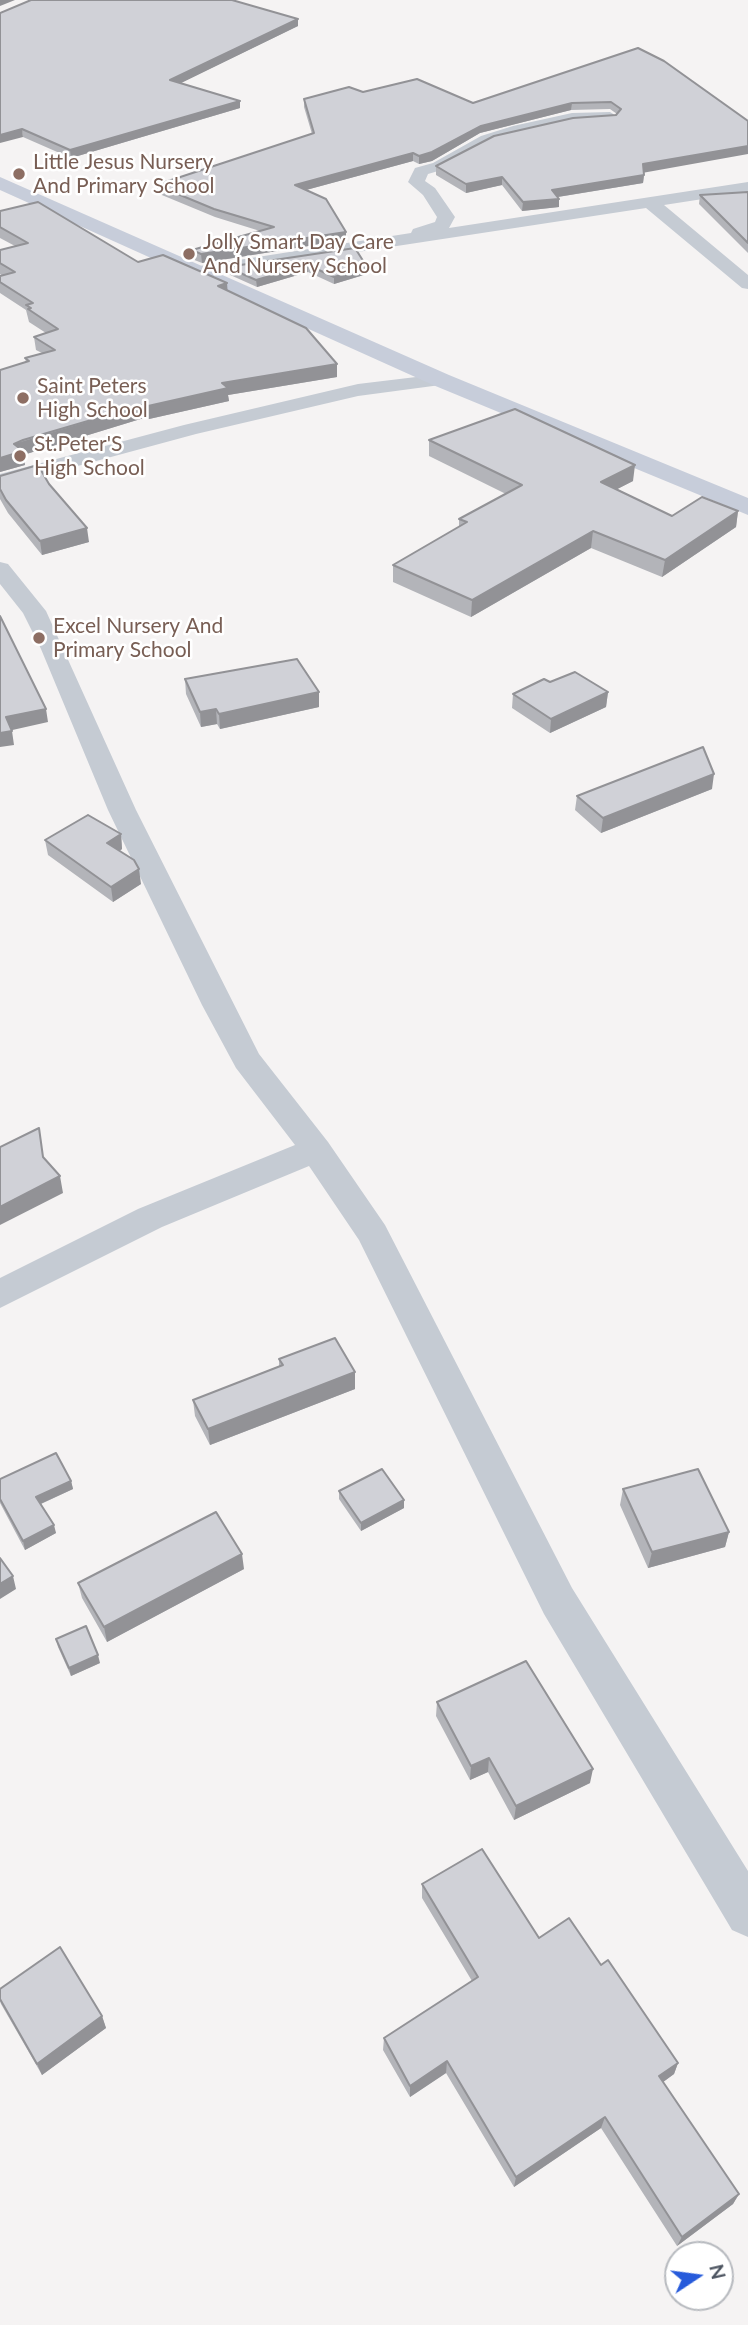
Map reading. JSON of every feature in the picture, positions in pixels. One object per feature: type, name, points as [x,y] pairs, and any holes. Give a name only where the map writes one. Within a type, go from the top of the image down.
[{"type":"street","points":[[407,237],[442,225],[446,220],[444,212],[429,192],[416,182],[421,170],[439,166],[466,149],[512,131],[572,118],[610,117]]},
{"type":"street","points":[[0,183],[441,380],[627,454],[748,507]]},
{"type":"street","points":[[200,271],[407,237],[748,187]]},
{"type":"street","points":[[651,203],[748,284]]},
{"type":"street","points":[[0,481],[191,429],[358,390],[441,380]]},
{"type":"street","points":[[0,569],[34,611],[122,810],[247,1060],[317,1150],[373,1234],[558,1601],[748,1914]]},
{"type":"street","points":[[0,1294],[150,1218],[317,1150]]},
{"type":"building","points":[[31,0],[232,0],[298,19],[170,80],[240,101],[70,150],[22,129],[0,135],[0,13]]},
{"type":"building","points":[[638,48],[664,61],[748,121],[748,146],[643,164],[644,175],[552,190],[559,199],[523,202],[502,177],[466,184],[436,166],[494,136],[573,118],[616,115],[621,109],[611,102],[572,103],[481,126],[419,156],[413,153],[295,185],[326,199],[346,232],[201,254],[192,250],[274,227],[214,209],[156,185],[314,133],[304,99],[349,87],[363,92],[417,79],[473,103]]},
{"type":"building","points":[[748,192],[748,243],[700,195]]},
{"type":"building","points":[[38,202],[138,262],[163,255],[227,283],[218,286],[306,328],[337,364],[222,383],[228,388],[148,406],[146,404],[23,440],[14,444],[23,451],[0,458],[0,370],[29,361],[25,358],[55,350],[34,337],[58,329],[28,309],[31,308],[26,305],[33,303],[0,282],[0,276],[15,272],[0,263],[0,250],[28,243],[0,227],[0,211]]},
{"type":"building","points":[[355,248],[367,267],[334,277],[308,265],[256,280],[227,267]]},
{"type":"building","points":[[515,409],[635,465],[601,482],[672,516],[702,497],[738,511],[665,560],[593,531],[472,600],[393,565],[467,522],[459,519],[522,485],[429,440]]},
{"type":"building","points":[[38,465],[49,484],[87,528],[40,541],[6,500],[0,489],[0,476]]},
{"type":"building","points":[[0,616],[46,709],[6,717],[12,731],[0,733]]},
{"type":"building","points":[[297,659],[319,692],[219,714],[216,709],[200,712],[185,679]]},
{"type":"building","points":[[575,672],[608,692],[551,719],[513,694],[544,679],[550,682]]},
{"type":"building","points":[[703,747],[714,774],[603,818],[577,796]]},
{"type":"building","points":[[88,815],[121,834],[107,843],[134,860],[139,869],[111,887],[45,840]]},
{"type":"building","points":[[39,1128],[43,1157],[60,1176],[0,1207],[0,1147]]},
{"type":"building","points":[[335,1338],[355,1372],[208,1429],[193,1400],[283,1365],[279,1359]]},
{"type":"building","points":[[56,1453],[71,1481],[36,1497],[54,1525],[23,1541],[0,1499],[0,1479]]},
{"type":"building","points":[[382,1469],[404,1500],[361,1523],[339,1491]]},
{"type":"building","points":[[698,1469],[729,1532],[652,1552],[623,1489]]},
{"type":"building","points":[[216,1512],[242,1554],[104,1627],[78,1583]]},
{"type":"building","points":[[0,1558],[13,1576],[0,1584]]},
{"type":"building","points":[[86,1626],[98,1655],[69,1668],[56,1639]]},
{"type":"building","points":[[526,1661],[593,1769],[516,1806],[489,1758],[471,1766],[437,1702]]},
{"type":"building","points":[[482,1849],[539,1938],[569,1918],[601,1965],[608,1960],[678,2063],[659,2076],[739,2194],[682,2237],[605,2117],[516,2177],[447,2061],[410,2086],[384,2038],[478,1977],[422,1884]]},
{"type":"building","points":[[60,1947],[102,2016],[37,2064],[0,1999],[0,1989]]},
{"type":"place","name":"Little Jesus Nursery And Primary School","points":[[19,174]]},
{"type":"place","name":"Jolly Smart Day Care And Nursery School","points":[[189,254]]},
{"type":"place","name":"Saint Peters High School","points":[[23,398]]},
{"type":"place","name":"St.Peter'S High School","points":[[20,456]]},
{"type":"place","name":"Excel Nursery And Primary School","points":[[39,638]]}]
